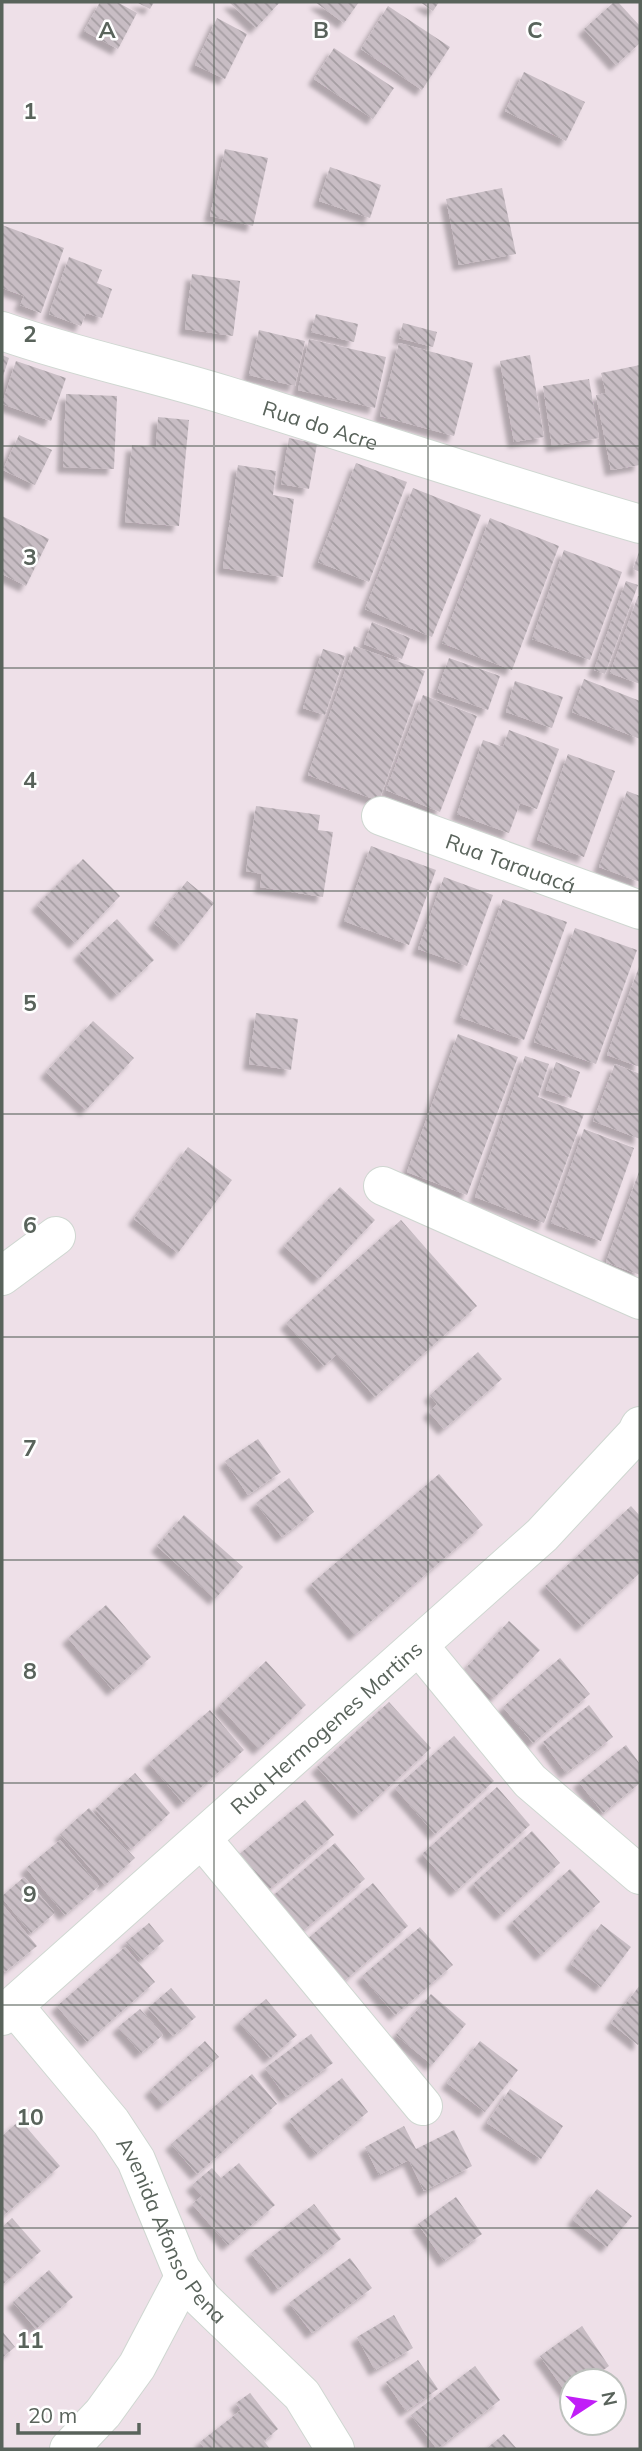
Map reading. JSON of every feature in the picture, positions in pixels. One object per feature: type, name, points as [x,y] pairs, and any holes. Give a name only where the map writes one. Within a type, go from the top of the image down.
[{"type":"street","name":"Rua do Acre","points":[[2,331],[133,371],[222,394],[503,484],[640,524]]},
{"type":"street","name":"Rua Tarauacá","points":[[381,816],[640,910]]},
{"type":"street","points":[[383,1186],[640,1300]]},
{"type":"street","points":[[2,1276],[56,1236]]},
{"type":"street","name":"Rua Hermogenes Martins","points":[[8,2011],[542,1535],[639,1433]]},
{"type":"street","points":[[419,1646],[530,1782],[640,1875]]},
{"type":"street","points":[[202,1839],[423,2106]]},
{"type":"street","name":"Avenida Afonso Pena","points":[[8,2011],[111,2122],[136,2160],[171,2246],[202,2299],[302,2396],[335,2449]]},
{"type":"street","points":[[69,2449],[103,2413],[137,2366],[186,2275]]},
{"type":"building","points":[[100,2],[117,2],[137,13],[118,49],[84,31]]},
{"type":"building","points":[[136,2],[154,2],[150,9]]},
{"type":"building","points":[[229,2],[280,2],[256,28]]},
{"type":"building","points":[[315,2],[359,2],[344,23]]},
{"type":"building","points":[[420,2],[439,2],[433,11]]},
{"type":"building","points":[[614,2],[618,2],[640,26],[640,43],[616,65],[584,29]]},
{"type":"building","points":[[388,6],[450,47],[422,90],[361,49]]},
{"type":"building","points":[[217,18],[247,34],[225,79],[195,65]]},
{"type":"building","points":[[334,48],[394,88],[373,119],[314,79]]},
{"type":"building","points":[[524,72],[585,102],[566,141],[505,111]]},
{"type":"building","points":[[225,149],[268,158],[253,226],[210,216]]},
{"type":"building","points":[[330,167],[381,185],[370,218],[319,201]]},
{"type":"building","points":[[502,188],[516,254],[459,265],[446,199]]},
{"type":"building","points":[[2,225],[64,248],[41,313],[20,305],[24,296],[2,288]]},
{"type":"building","points":[[69,257],[102,270],[97,283],[112,289],[102,318],[86,313],[81,326],[49,314]]},
{"type":"building","points":[[192,274],[240,281],[233,336],[185,329]]},
{"type":"building","points":[[316,314],[358,324],[354,342],[311,332]]},
{"type":"building","points":[[403,323],[437,332],[433,347],[399,338]]},
{"type":"building","points":[[259,330],[305,341],[295,386],[249,375]]},
{"type":"building","points":[[309,339],[386,357],[375,408],[298,390]]},
{"type":"building","points":[[399,343],[473,363],[454,436],[380,416]]},
{"type":"building","points":[[2,355],[9,358],[2,379]]},
{"type":"building","points":[[530,355],[544,437],[514,442],[500,361]]},
{"type":"building","points":[[16,361],[66,378],[51,421],[2,404]]},
{"type":"building","points":[[640,365],[640,465],[611,470],[596,395],[606,393],[601,373]]},
{"type":"building","points":[[589,379],[599,438],[552,446],[543,386]]},
{"type":"building","points":[[66,394],[117,396],[114,469],[63,467]]},
{"type":"building","points":[[158,417],[189,420],[179,526],[125,522],[132,445],[156,447]]},
{"type":"building","points":[[19,435],[52,450],[35,485],[3,470]]},
{"type":"building","points":[[289,438],[317,444],[309,489],[281,484]]},
{"type":"building","points":[[356,463],[407,482],[369,582],[318,562]]},
{"type":"building","points":[[238,465],[276,471],[273,495],[294,499],[283,577],[223,568]]},
{"type":"building","points":[[413,488],[481,515],[432,637],[365,609]]},
{"type":"building","points":[[2,516],[49,539],[26,586],[2,574]]},
{"type":"building","points":[[490,518],[559,546],[512,670],[442,643]]},
{"type":"building","points":[[640,549],[640,572],[633,569]]},
{"type":"building","points":[[564,550],[622,572],[590,660],[532,639]]},
{"type":"building","points":[[626,581],[638,585],[605,674],[594,670]]},
{"type":"building","points":[[640,596],[640,684],[610,673]]},
{"type":"building","points":[[372,622],[410,638],[402,659],[364,644]]},
{"type":"building","points":[[354,646],[425,671],[379,801],[308,775]]},
{"type":"building","points":[[323,649],[345,656],[325,715],[303,708]]},
{"type":"building","points":[[449,658],[500,676],[488,710],[437,692]]},
{"type":"building","points":[[584,679],[640,701],[640,739],[572,712]]},
{"type":"building","points":[[515,681],[563,697],[552,728],[506,712]]},
{"type":"building","points":[[423,695],[477,716],[440,812],[386,790]]},
{"type":"building","points":[[509,730],[559,749],[537,809],[520,803],[509,833],[457,814],[483,740],[503,747]]},
{"type":"building","points":[[568,754],[615,771],[584,857],[537,840]]},
{"type":"building","points":[[627,791],[640,796],[640,882],[599,867]]},
{"type":"building","points":[[256,806],[320,815],[318,830],[333,832],[323,897],[260,887],[262,874],[246,871]]},
{"type":"building","points":[[371,846],[436,870],[409,945],[344,921]]},
{"type":"building","points":[[83,859],[120,896],[75,943],[37,905]]},
{"type":"building","points":[[444,877],[493,895],[467,966],[418,949]]},
{"type":"building","points":[[187,881],[214,903],[181,945],[154,923]]},
{"type":"building","points":[[503,899],[567,922],[524,1040],[460,1017]]},
{"type":"building","points":[[117,919],[154,960],[117,995],[79,954]]},
{"type":"building","points":[[575,928],[637,950],[596,1064],[534,1042]]},
{"type":"building","points":[[640,964],[640,1067],[607,1055]]},
{"type":"building","points":[[256,1013],[298,1019],[291,1070],[249,1064]]},
{"type":"building","points":[[93,1021],[134,1058],[86,1110],[46,1072]]},
{"type":"building","points":[[458,1034],[518,1057],[467,1195],[407,1172]]},
{"type":"building","points":[[525,1056],[549,1064],[538,1097],[584,1114],[544,1223],[475,1197]]},
{"type":"building","points":[[556,1062],[580,1072],[571,1098],[546,1090]]},
{"type":"building","points":[[615,1064],[640,1074],[640,1139],[593,1121]]},
{"type":"building","points":[[584,1129],[634,1148],[601,1241],[551,1223]]},
{"type":"building","points":[[188,1147],[232,1180],[178,1253],[134,1219]]},
{"type":"building","points":[[640,1169],[640,1275],[606,1262]]},
{"type":"building","points":[[340,1187],[375,1220],[319,1279],[284,1246]]},
{"type":"building","points":[[401,1220],[477,1306],[375,1397],[337,1354],[324,1366],[286,1323]]},
{"type":"building","points":[[478,1352],[502,1379],[444,1429],[429,1412],[437,1404],[430,1395]]},
{"type":"building","points":[[258,1439],[281,1472],[248,1495],[225,1461]]},
{"type":"building","points":[[439,1474],[483,1525],[355,1635],[311,1584]]},
{"type":"building","points":[[289,1478],[314,1512],[282,1537],[256,1503]]},
{"type":"building","points":[[631,1506],[640,1516],[640,1573],[582,1626],[545,1586]]},
{"type":"building","points":[[184,1515],[243,1567],[215,1599],[157,1546]]},
{"type":"building","points":[[106,1605],[151,1657],[113,1690],[68,1638]]},
{"type":"building","points":[[509,1621],[540,1650],[494,1698],[464,1670]]},
{"type":"building","points":[[560,1658],[590,1694],[533,1743],[503,1707]]},
{"type":"building","points":[[266,1661],[306,1705],[259,1749],[219,1706]]},
{"type":"building","points":[[389,1702],[431,1748],[359,1814],[317,1767]]},
{"type":"building","points":[[589,1705],[613,1737],[566,1773],[543,1742]]},
{"type":"building","points":[[210,1710],[244,1750],[183,1803],[149,1763]]},
{"type":"building","points":[[454,1736],[494,1781],[435,1834],[395,1788]]},
{"type":"building","points":[[626,1745],[640,1764],[640,1783],[603,1813],[579,1782]]},
{"type":"building","points":[[135,1773],[170,1813],[131,1849],[95,1809]]},
{"type":"building","points":[[497,1787],[530,1825],[456,1891],[422,1854]]},
{"type":"building","points":[[305,1800],[334,1835],[266,1892],[237,1856]]},
{"type":"building","points":[[89,1808],[135,1858],[105,1885],[60,1834]]},
{"type":"building","points":[[532,1831],[560,1863],[501,1915],[473,1884]]},
{"type":"building","points":[[60,1840],[99,1886],[65,1915],[26,1868]]},
{"type":"building","points":[[335,1843],[365,1879],[298,1935],[269,1899]]},
{"type":"building","points":[[570,1869],[600,1902],[541,1955],[512,1922]]},
{"type":"building","points":[[24,1877],[55,1913],[31,1933],[2,1898]]},
{"type":"building","points":[[373,1883],[408,1926],[342,1983],[306,1940]]},
{"type":"building","points":[[2,1904],[37,1946],[5,1972],[2,1968]]},
{"type":"building","points":[[149,1923],[164,1941],[142,1960],[126,1942]]},
{"type":"building","points":[[601,1924],[631,1947],[601,1987],[571,1964]]},
{"type":"building","points":[[420,1927],[453,1965],[395,2015],[362,1976]]},
{"type":"building","points":[[125,1947],[155,1982],[87,2042],[57,2006]]},
{"type":"building","points":[[640,1985],[640,2042],[638,2045],[611,2023]]},
{"type":"building","points":[[171,1988],[196,2017],[173,2036],[148,2008]]},
{"type":"building","points":[[431,1994],[466,2024],[432,2065],[396,2035]]},
{"type":"building","points":[[266,1999],[297,2035],[270,2058],[239,2022]]},
{"type":"building","points":[[140,2009],[163,2035],[141,2053],[118,2027]]},
{"type":"building","points":[[311,2034],[333,2063],[286,2097],[265,2068]]},
{"type":"building","points":[[205,2041],[219,2057],[163,2105],[150,2090]]},
{"type":"building","points":[[480,2041],[518,2070],[485,2112],[447,2083]]},
{"type":"building","points":[[252,2074],[277,2104],[197,2174],[171,2144]]},
{"type":"building","points":[[342,2078],[368,2112],[316,2154],[289,2120]]},
{"type":"building","points":[[510,2089],[563,2126],[541,2159],[487,2123]]},
{"type":"building","points":[[20,2120],[60,2166],[2,2217],[2,2136]]},
{"type":"building","points":[[404,2126],[416,2149],[454,2130],[472,2166],[424,2191],[409,2160],[379,2175],[365,2147]]},
{"type":"building","points":[[239,2163],[275,2205],[228,2245],[192,2204],[202,2196],[192,2185],[212,2168],[221,2178]]},
{"type":"building","points":[[597,2189],[632,2216],[607,2247],[573,2220]]},
{"type":"building","points":[[456,2197],[482,2234],[444,2261],[418,2224]]},
{"type":"building","points":[[314,2204],[341,2239],[278,2289],[251,2253]]},
{"type":"building","points":[[12,2218],[41,2251],[2,2285],[2,2227]]},
{"type":"building","points":[[350,2258],[372,2288],[312,2333],[289,2303]]},
{"type":"building","points":[[49,2270],[73,2297],[36,2329],[13,2302]]},
{"type":"building","points":[[394,2315],[413,2348],[375,2370],[357,2337]]},
{"type":"building","points":[[582,2326],[609,2366],[558,2367],[558,2381],[540,2356]]},
{"type":"building","points":[[2,2331],[15,2347],[2,2358]]},
{"type":"building","points":[[418,2360],[438,2389],[406,2411],[386,2382]]},
{"type":"building","points":[[475,2366],[500,2400],[437,2449],[411,2415]]},
{"type":"building","points":[[250,2393],[278,2429],[264,2441],[270,2449],[205,2449],[200,2442],[241,2410],[236,2403]]},
{"type":"building","points":[[504,2434],[517,2449],[486,2449]]}]
